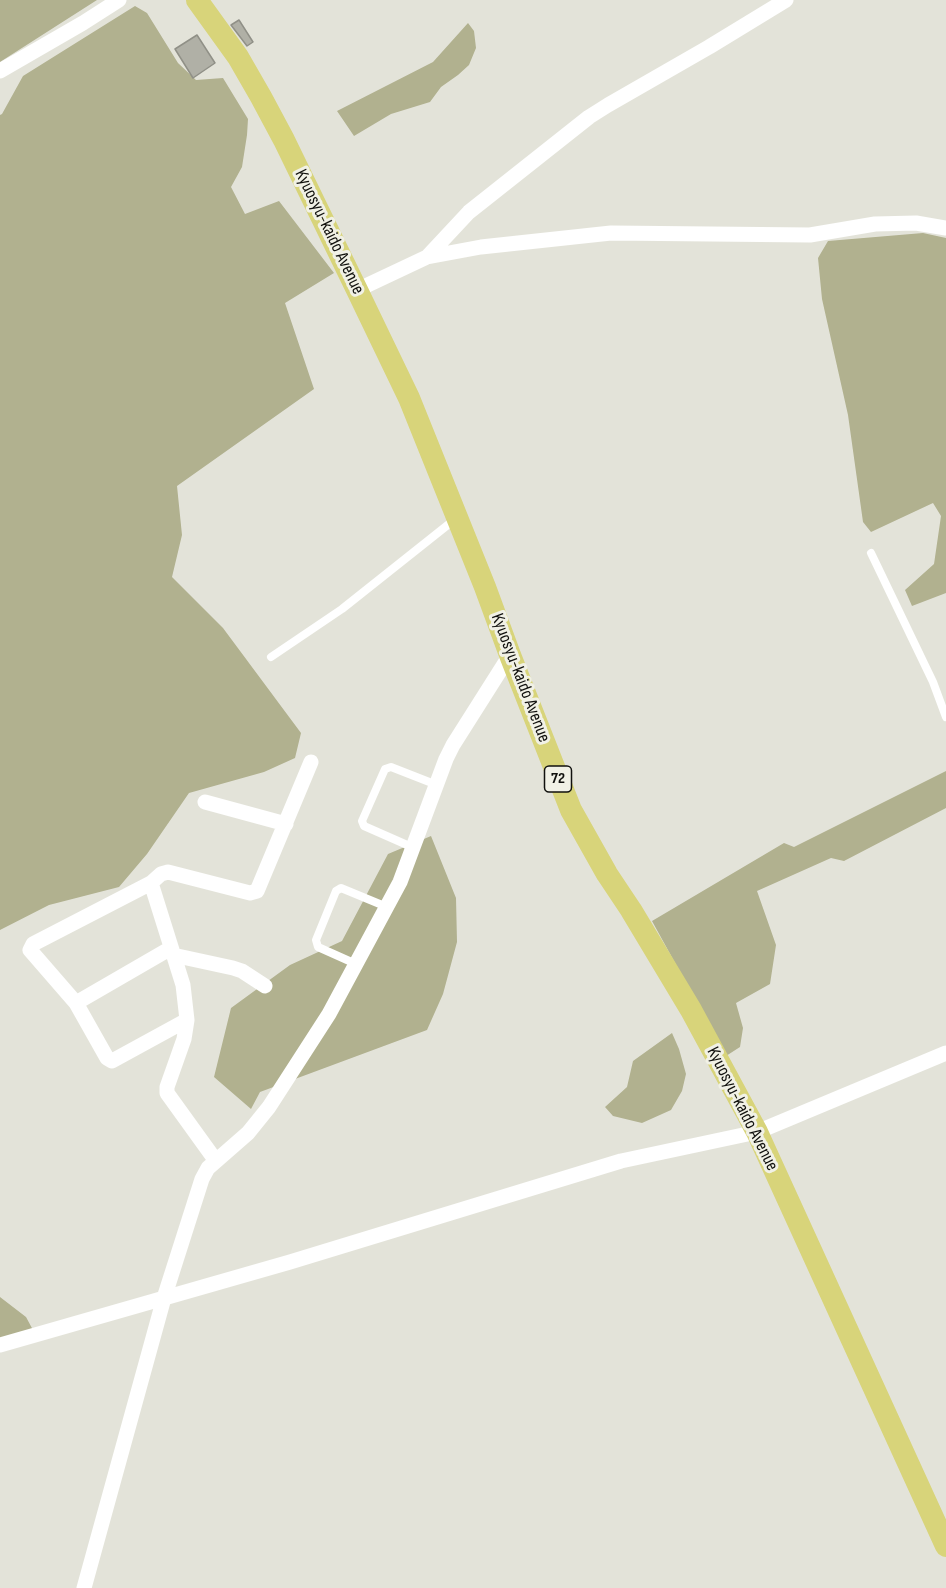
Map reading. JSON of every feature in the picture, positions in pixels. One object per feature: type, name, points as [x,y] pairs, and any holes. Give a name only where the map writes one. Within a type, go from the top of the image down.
[{"type":"main road","name":"Kyuosyu-kaido Avenue","points":[[197,0],[238,57],[285,140],[409,398],[458,517],[571,810],[607,874],[691,1010],[756,1132],[946,1546]]},
{"type":"street","points":[[0,71],[119,0]]},
{"type":"street","points":[[427,257],[469,212],[589,117],[709,48],[786,0]]},
{"type":"street","points":[[357,290],[427,257],[481,247],[611,233],[810,235],[875,224],[916,223],[946,228]]},
{"type":"street","points":[[84,1588],[164,1298],[202,1179],[208,1168],[248,1132],[269,1107],[329,1014],[400,882],[453,745],[510,655]]},
{"type":"street","points":[[187,1020],[112,1061],[107,1058],[76,1003],[30,950],[33,944],[168,872],[250,893],[257,891],[311,762]]},
{"type":"street","points":[[205,802],[286,824]]},
{"type":"street","points":[[151,883],[183,985],[187,1020],[184,1039],[167,1087],[167,1093],[216,1161]]},
{"type":"street","points":[[76,1003],[172,951],[242,971],[265,986]]},
{"type":"street","points":[[0,1344],[301,1258],[621,1161],[756,1132],[946,1053]]},
{"type":"lane","points":[[271,657],[342,609],[458,517]]},
{"type":"lane","points":[[871,554],[933,682],[946,717]]},
{"type":"lane","points":[[414,848],[364,826],[362,821],[385,769],[391,767],[437,785]]},
{"type":"lane","points":[[356,964],[318,947],[316,940],[336,891],[341,888],[387,907]]},
{"type":"green space","points":[[0,0],[97,0],[0,62]]},
{"type":"green space","points":[[135,6],[147,13],[178,63],[196,80],[223,78],[248,119],[242,167],[231,187],[245,214],[279,201],[334,273],[285,303],[314,389],[177,486],[182,535],[172,577],[223,628],[301,733],[295,758],[264,772],[189,793],[147,854],[119,887],[49,905],[0,930],[0,115],[23,76]]},
{"type":"green space","points":[[468,23],[474,31],[476,48],[469,65],[441,87],[430,102],[391,114],[354,136],[337,111],[433,62]]},
{"type":"green space","points":[[923,233],[946,238],[946,593],[912,606],[905,590],[934,564],[941,516],[933,503],[871,532],[863,522],[848,415],[822,299],[818,258],[828,241]]},
{"type":"green space","points":[[946,771],[946,808],[844,861],[831,858],[757,891],[776,945],[770,984],[736,1003],[743,1028],[740,1047],[726,1056],[652,921],[784,843],[794,847]]},
{"type":"green space","points":[[431,836],[456,898],[457,942],[443,994],[427,1030],[260,1092],[251,1109],[214,1077],[231,1008],[290,965],[342,941],[388,854]]},
{"type":"green space","points":[[672,1033],[686,1074],[682,1091],[671,1110],[642,1123],[613,1116],[605,1107],[627,1087],[633,1061]]},
{"type":"green space","points":[[0,1297],[26,1317],[33,1330],[0,1341]]},
{"type":"building","points":[[239,20],[253,42],[247,46],[231,25]]},
{"type":"building","points":[[197,35],[215,63],[193,78],[175,49]]}]
